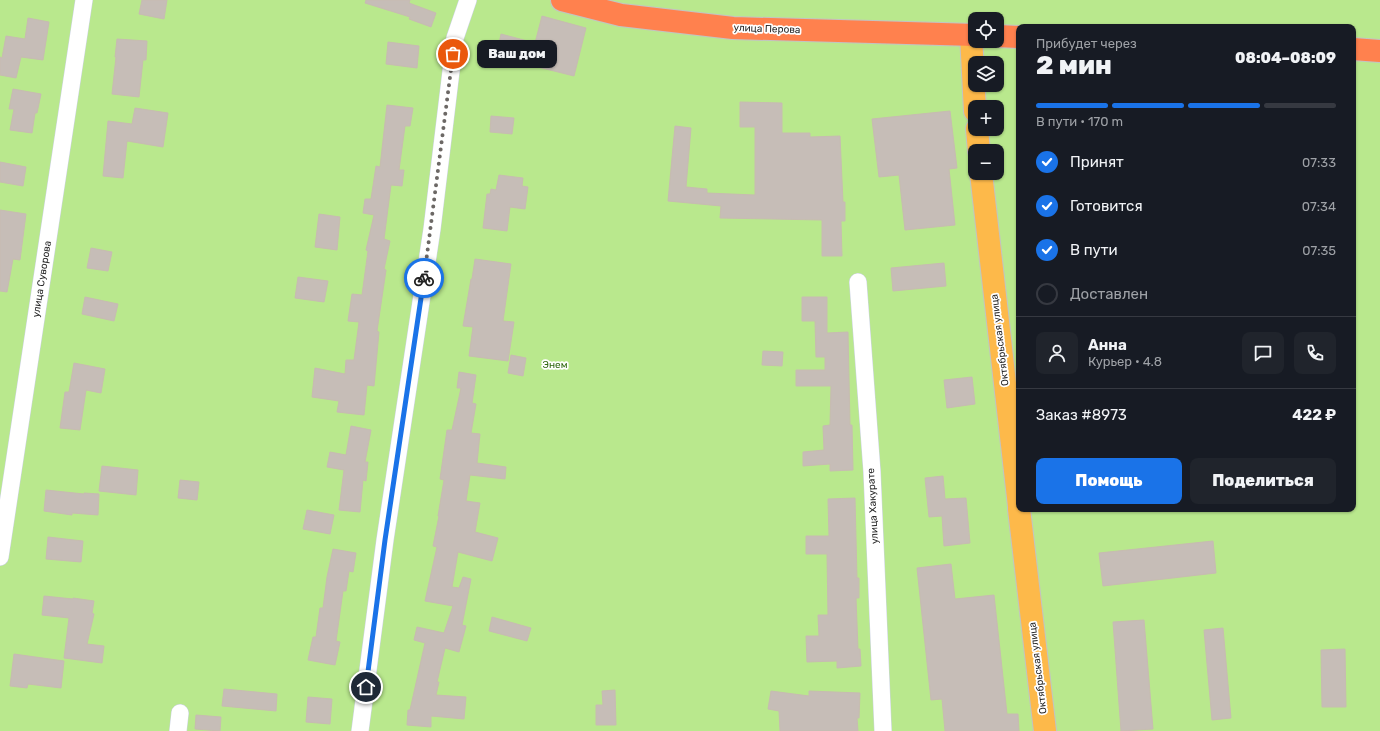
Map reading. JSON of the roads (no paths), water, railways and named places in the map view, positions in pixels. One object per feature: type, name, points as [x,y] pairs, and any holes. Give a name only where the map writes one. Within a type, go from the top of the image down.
[{"type":"highway","name":"улица Перова","points":[[562,0],[621,15],[733,28],[968,35]]},
{"type":"highway","points":[[1004,36],[1016,37]]},
{"type":"highway","points":[[1356,38],[1380,36]]},
{"type":"highway","points":[[1356,48],[1380,50]]},
{"type":"main road","points":[[973,48],[975,100]]},
{"type":"main road","name":"Октябрьская улица","points":[[982,180],[1016,480]]},
{"type":"main road","name":"Октябрьская улица","points":[[1019,512],[1045,731]]},
{"type":"street","name":"улица Суворова","points":[[0,558],[84,0]]},
{"type":"street","points":[[360,731],[386,532],[432,229],[455,38],[468,0]]},
{"type":"street","name":"улица Хакурате","points":[[858,282],[872,472],[883,731]]},
{"type":"street","points":[[178,731],[180,713]]},
{"type":"place","name":"Ваш дом","points":[[453,54]]},
{"type":"park label","name":"Энем","points":[[555,365]]}]
